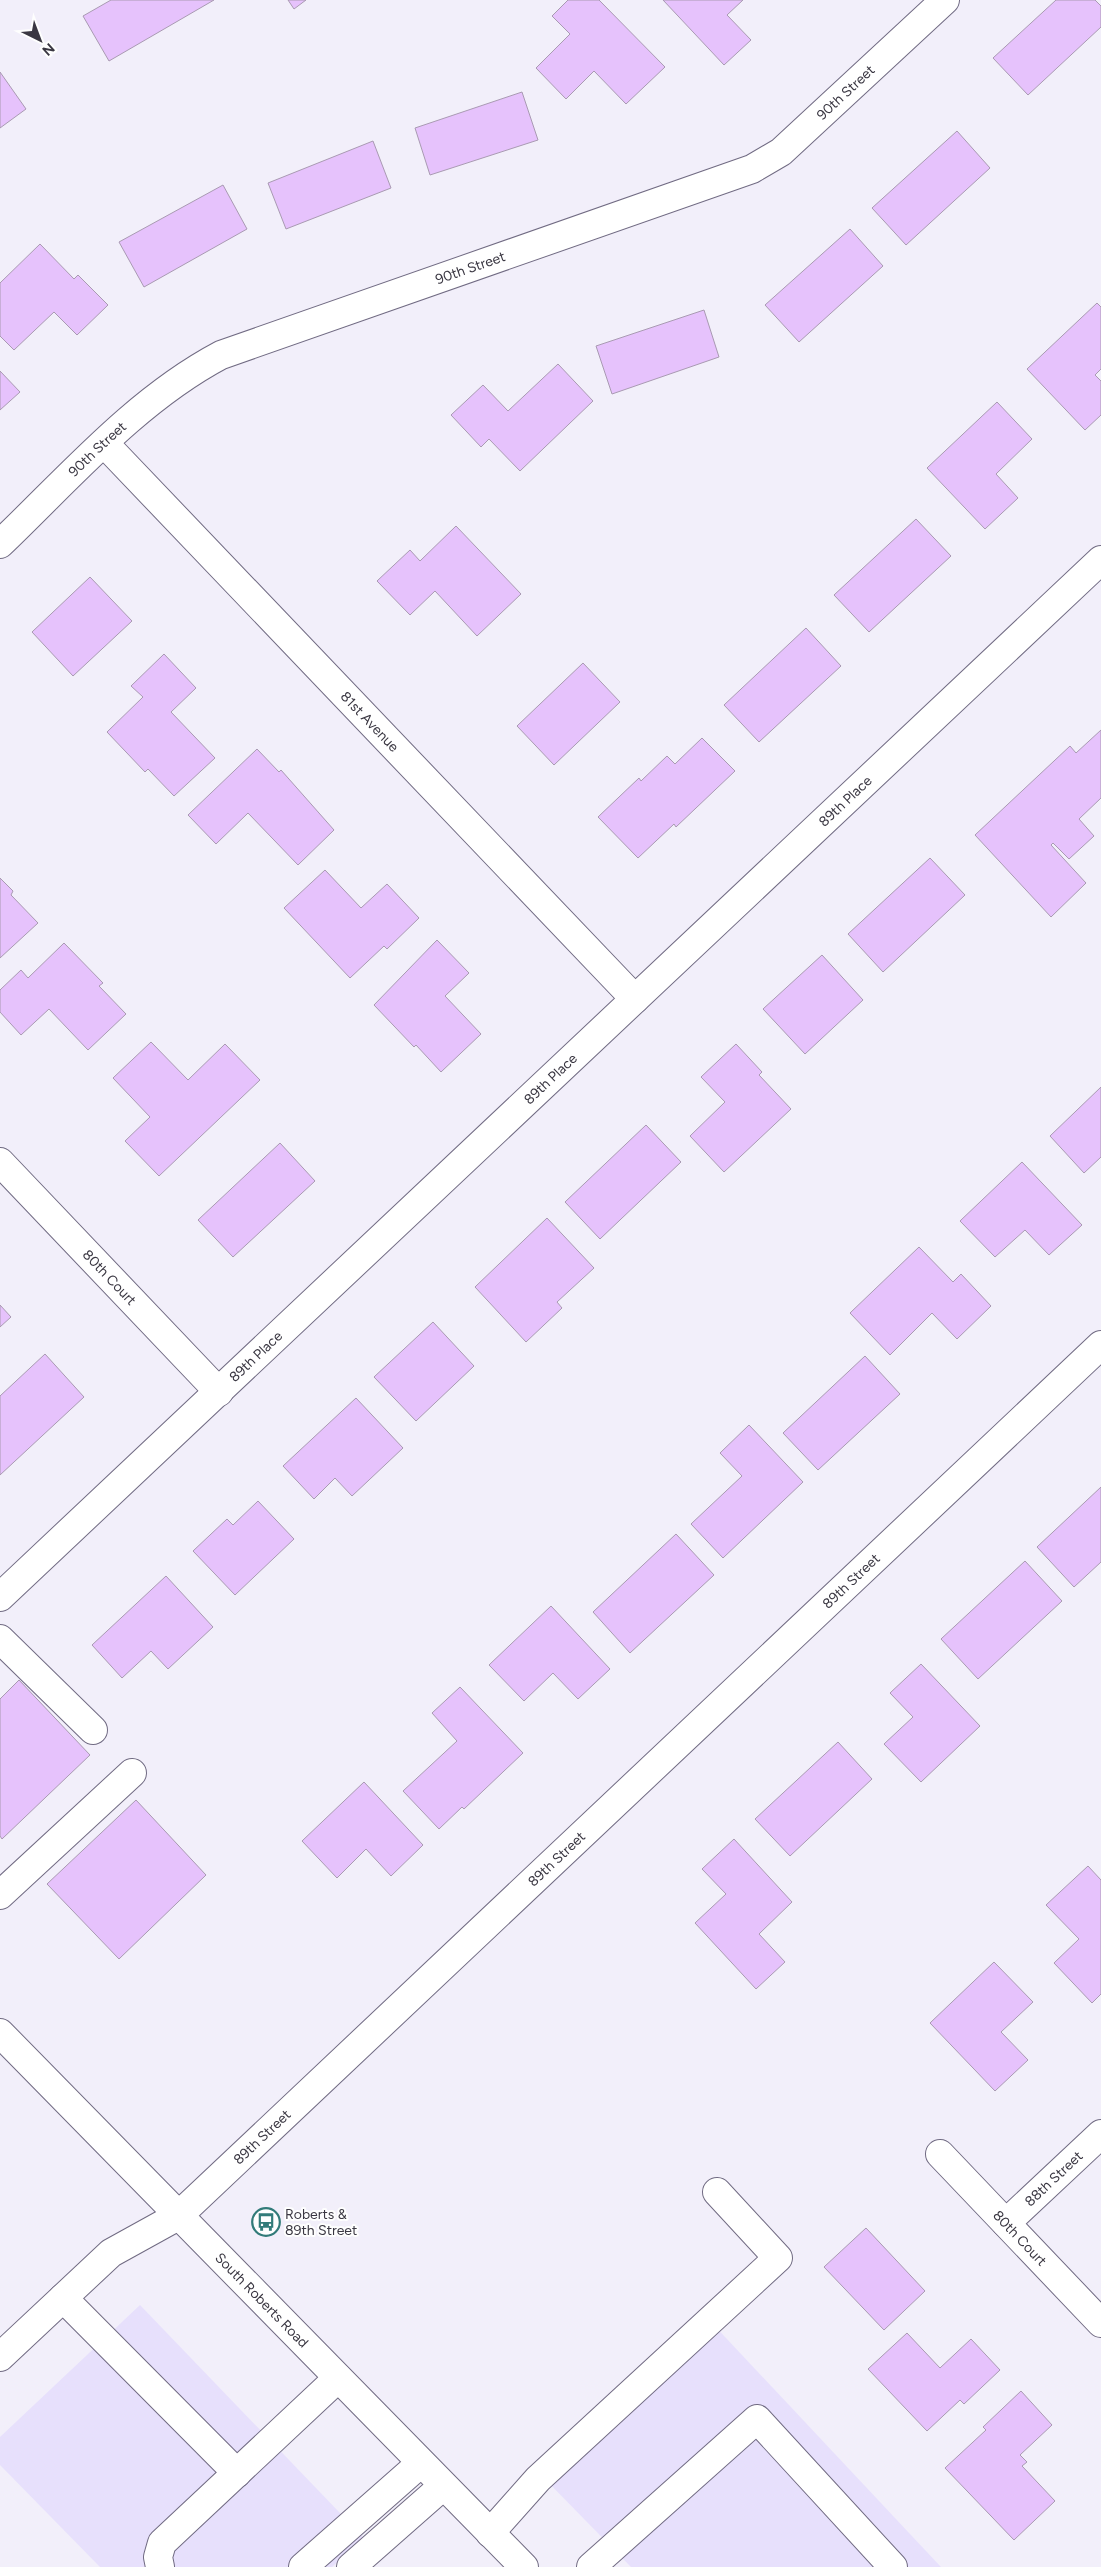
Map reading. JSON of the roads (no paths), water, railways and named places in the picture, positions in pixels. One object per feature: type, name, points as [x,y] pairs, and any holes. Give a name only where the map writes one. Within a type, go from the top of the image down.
[{"type":"street","name":"90th Street","points":[[0,544],[104,443],[170,385],[190,371],[221,355],[752,169],[781,152],[945,0]]},
{"type":"street","name":"81st Avenue","points":[[104,443],[635,999]]},
{"type":"street","name":"89th Place","points":[[0,1597],[1101,560]]},
{"type":"street","name":"80th Court","points":[[0,1162],[219,1392]]},
{"type":"street","name":"89th Street","points":[[0,2357],[111,2252],[178,2216],[1101,1346]]},
{"type":"street","points":[[0,1639],[93,1730]]},
{"type":"street","points":[[0,1895],[132,1773]]},
{"type":"street","name":"South Roberts Road","points":[[1,2036],[524,2567]]},
{"type":"street","name":"88th Street","points":[[1006,2223],[1101,2134]]},
{"type":"street","name":"80th Court","points":[[940,2154],[1101,2323]]},
{"type":"street","points":[[490,2533],[538,2479],[778,2258],[717,2192]]},
{"type":"street","points":[[63,2298],[237,2473]]},
{"type":"street","points":[[160,2567],[158,2557],[162,2543],[338,2378]]},
{"type":"street","points":[[592,2567],[757,2419],[884,2564]]},
{"type":"street","points":[[303,2567],[421,2463]]},
{"type":"street","points":[[351,2567],[443,2486]]},
{"type":"place","name":"Roberts & 89th Street","points":[[266,2222]]}]
